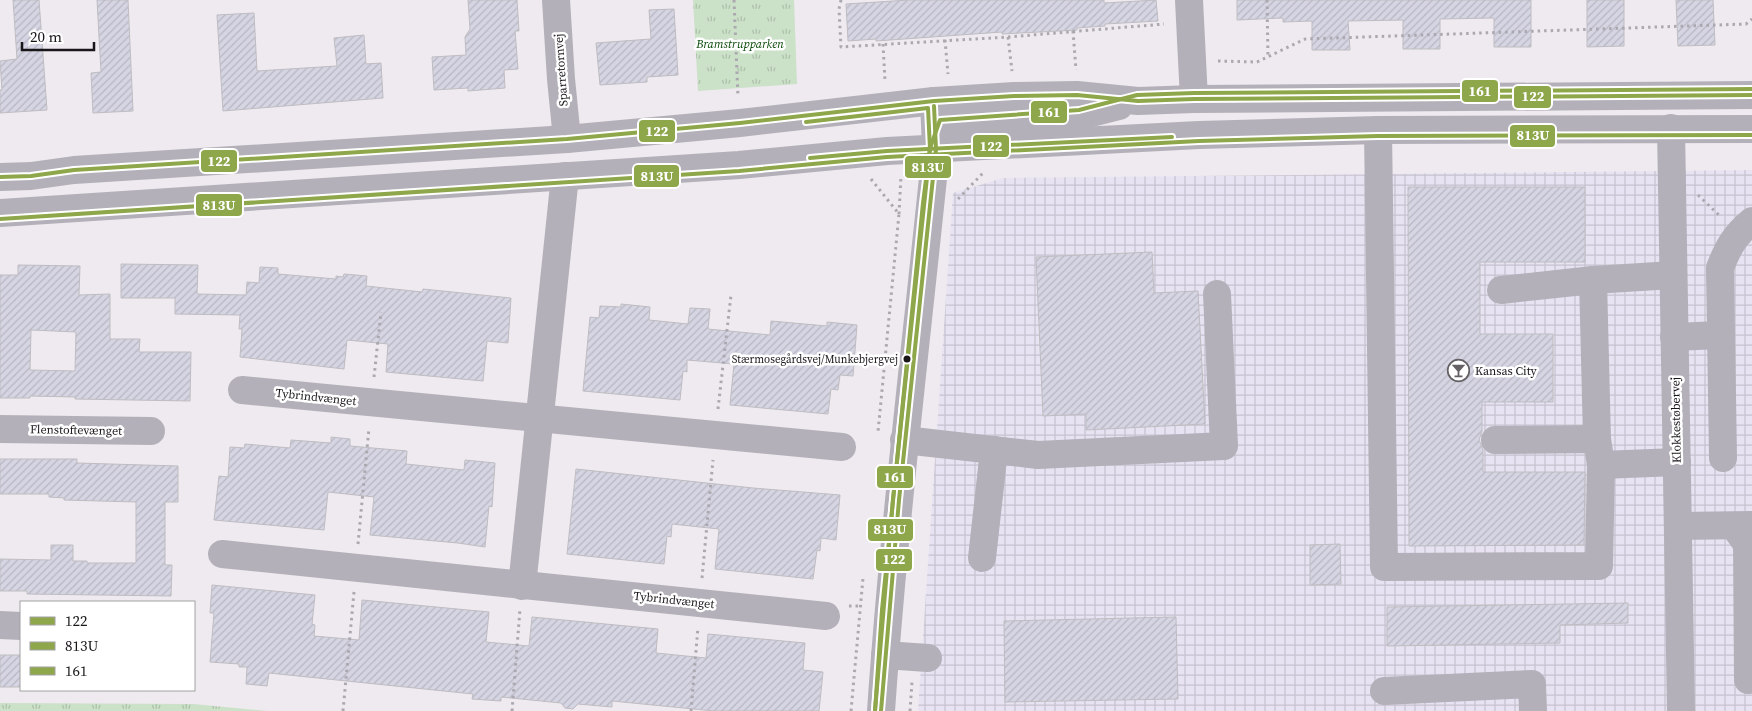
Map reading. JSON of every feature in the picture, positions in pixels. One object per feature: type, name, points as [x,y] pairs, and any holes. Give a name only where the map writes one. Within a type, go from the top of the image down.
[{"type":"street","name":"Sparretornvej","points":[[556,0],[567,139]]},
{"type":"street","points":[[1190,11],[1194,99]]},
{"type":"street","points":[[0,177],[30,176],[74,170],[567,139],[740,123],[934,101],[1014,96],[1077,95],[1138,101],[1752,95]]},
{"type":"street","points":[[881,711],[904,440],[936,149],[934,101]]},
{"type":"street","points":[[936,149],[944,125],[1080,116],[1138,101]]},
{"type":"street","name":"Klokkestøbervej","points":[[1671,128],[1681,711]]},
{"type":"street","points":[[0,213],[739,165],[866,153],[1200,135],[1378,130],[1752,129]]},
{"type":"street","points":[[1378,130],[1384,567],[1599,566],[1599,452],[1593,280]]},
{"type":"street","points":[[522,586],[565,176]]},
{"type":"street","points":[[1723,458],[1720,268],[1726,250],[1745,227]]},
{"type":"street","points":[[1501,290],[1593,280],[1673,275]]},
{"type":"street","points":[[904,440],[1038,455],[1224,446],[1217,294]]},
{"type":"street","points":[[1674,337],[1720,335]]},
{"type":"street","name":"Tybrindvænget","points":[[242,390],[842,448]]},
{"type":"street","name":"Flenstoftevænget","points":[[0,429],[151,431]]},
{"type":"street","points":[[1494,440],[1677,462]]},
{"type":"street","points":[[982,558],[994,450]]},
{"type":"street","points":[[1678,526],[1743,526],[1747,544],[1748,680]]},
{"type":"street","name":"Tybrindvænget","points":[[222,554],[826,616]]},
{"type":"street","points":[[0,625],[20,626]]},
{"type":"street","points":[[885,655],[928,658]]},
{"type":"street","points":[[1384,691],[1532,684],[1533,711]]},
{"type":"path","points":[[734,0],[740,123]]},
{"type":"path","points":[[841,0],[839,10],[841,47],[1008,37],[1073,31],[1190,11]]},
{"type":"path","points":[[1268,0],[1268,57]]},
{"type":"path","points":[[1192,61],[1257,62],[1305,39],[1746,24],[1752,19]]},
{"type":"path","points":[[1073,31],[1077,95]]},
{"type":"path","points":[[1008,37],[1014,96]]},
{"type":"path","points":[[945,40],[948,76],[956,75]]},
{"type":"path","points":[[883,44],[885,85]]},
{"type":"path","points":[[952,205],[1010,145]]},
{"type":"path","points":[[866,153],[865,172],[878,186],[898,214],[877,435]]},
{"type":"path","points":[[1672,171],[1745,227]]},
{"type":"path","points":[[691,711],[715,435],[730,295]]},
{"type":"path","points":[[343,711],[381,312]]},
{"type":"path","points":[[851,711],[863,578]]},
{"type":"path","points":[[512,711],[522,586]]},
{"type":"shaded area","points":[[1752,170],[1752,711],[918,711],[953,193],[1003,178]]},
{"type":"green space","name":"Bramstrupparken","points":[[693,0],[794,0],[797,84],[698,91]]},
{"type":"green space","points":[[0,703],[193,704],[268,711],[0,711]]},
{"type":"building","points":[[13,0],[39,0],[47,110],[0,113],[0,90],[2,90],[0,61],[17,59]]},
{"type":"building","points":[[97,0],[128,0],[133,111],[93,113],[91,73],[101,72]]},
{"type":"building","points":[[468,0],[517,0],[519,31],[515,31],[518,69],[504,70],[505,88],[468,91],[468,88],[434,90],[432,57],[466,55],[465,37],[470,29]]},
{"type":"building","points":[[909,0],[1104,0],[1104,3],[1156,0],[1158,21],[1105,24],[1105,26],[1077,28],[1077,30],[1002,34],[1002,32],[876,41],[876,39],[848,41],[846,4]]},
{"type":"building","points":[[1237,0],[1531,0],[1531,47],[1494,47],[1494,18],[1440,19],[1440,49],[1403,49],[1403,20],[1348,21],[1350,50],[1312,50],[1312,21],[1283,22],[1283,18],[1237,20]]},
{"type":"building","points":[[1587,0],[1624,0],[1624,46],[1587,47]]},
{"type":"building","points":[[1676,0],[1713,0],[1715,45],[1678,46]]},
{"type":"building","points":[[674,9],[678,75],[647,77],[647,82],[600,85],[596,43],[651,39],[649,10]]},
{"type":"building","points":[[254,13],[257,71],[337,66],[334,38],[364,35],[366,64],[381,63],[383,98],[223,111],[217,15]]},
{"type":"building","points":[[1408,187],[1585,187],[1585,262],[1480,262],[1480,334],[1553,334],[1553,402],[1482,402],[1482,431],[1479,440],[1483,449],[1483,472],[1585,472],[1584,545],[1409,546]]},
{"type":"building","points":[[1152,252],[1154,293],[1198,291],[1205,424],[1086,430],[1086,414],[1043,416],[1036,257]]},
{"type":"building","points":[[121,264],[198,265],[197,294],[246,295],[247,282],[259,283],[260,267],[278,268],[278,274],[336,279],[336,276],[343,277],[344,274],[367,276],[366,286],[422,292],[423,289],[511,298],[508,343],[487,341],[483,381],[386,372],[388,344],[347,340],[344,369],[240,357],[242,329],[239,329],[240,315],[175,314],[175,298],[121,298]]},
{"type":"building","points":[[18,265],[80,266],[79,295],[110,294],[110,339],[140,339],[139,352],[191,352],[190,401],[75,399],[75,397],[30,396],[30,398],[0,398],[0,275],[18,275]],"holes":[[[31,330],[76,332],[75,371],[30,370]]]},
{"type":"building","points":[[621,304],[650,307],[649,320],[688,324],[690,308],[710,309],[708,329],[770,335],[771,321],[827,326],[827,322],[857,325],[853,376],[840,375],[838,390],[831,389],[828,414],[730,405],[734,364],[687,360],[687,372],[683,371],[680,400],[583,391],[590,317],[599,318],[600,306],[621,307]]},
{"type":"building","points":[[331,437],[350,439],[350,446],[407,451],[406,464],[464,470],[465,460],[495,463],[492,507],[489,506],[485,547],[370,535],[374,497],[328,492],[324,530],[214,520],[219,476],[228,477],[230,447],[244,448],[245,444],[290,448],[291,440],[331,443]]},
{"type":"building","points":[[0,459],[77,459],[77,463],[178,466],[178,502],[165,502],[165,565],[172,565],[171,596],[27,594],[27,591],[0,591],[0,559],[51,560],[51,545],[73,545],[73,561],[87,561],[87,563],[136,563],[136,502],[64,500],[64,498],[49,497],[49,494],[0,494]]},
{"type":"building","points":[[576,469],[753,488],[840,495],[836,540],[821,538],[820,551],[817,550],[813,579],[715,569],[719,529],[672,524],[671,537],[667,536],[664,564],[567,554]]},
{"type":"building","points":[[1340,544],[1341,584],[1310,585],[1310,545]]},
{"type":"building","points":[[212,585],[315,595],[312,624],[315,625],[314,636],[359,640],[362,600],[489,612],[486,642],[529,646],[532,617],[658,629],[656,653],[706,658],[708,634],[805,643],[803,670],[823,672],[819,711],[714,711],[612,701],[612,707],[578,704],[573,709],[565,708],[561,703],[501,697],[501,701],[472,699],[473,694],[269,673],[267,686],[246,684],[247,667],[239,667],[239,664],[210,662],[214,613],[210,613]]},
{"type":"building","points":[[1628,603],[1628,623],[1560,625],[1560,643],[1387,646],[1387,607]]},
{"type":"building","points":[[1176,617],[1178,699],[1005,702],[1004,621]]},
{"type":"building","points":[[0,655],[20,655],[20,687],[0,687]]},
{"type":"transit line","name":"161","points":[[875,711],[882,610],[923,203],[930,148],[940,120],[1079,110],[1137,95],[1752,89]]},
{"type":"transit line","name":"122","points":[[0,177],[31,176],[74,170],[567,139],[740,123],[934,101],[1014,96],[1077,95],[1138,101],[1752,95]]},
{"type":"transit line","name":"122","points":[[881,711],[899,500],[936,149],[934,106]]},
{"type":"transit line","name":"813U","points":[[806,122],[928,108],[930,149],[893,499],[875,711]]},
{"type":"transit line","name":"813U","points":[[0,219],[739,171],[887,157],[1199,141],[1378,136],[1752,135]]},
{"type":"transit line","name":"122","points":[[810,158],[887,151],[1172,137]]},
{"type":"place","name":"Stærmosegårdsvej/Munkebjergvej","points":[[907,359]]},
{"type":"place","name":"Kansas City","points":[[1459,371]]}]
